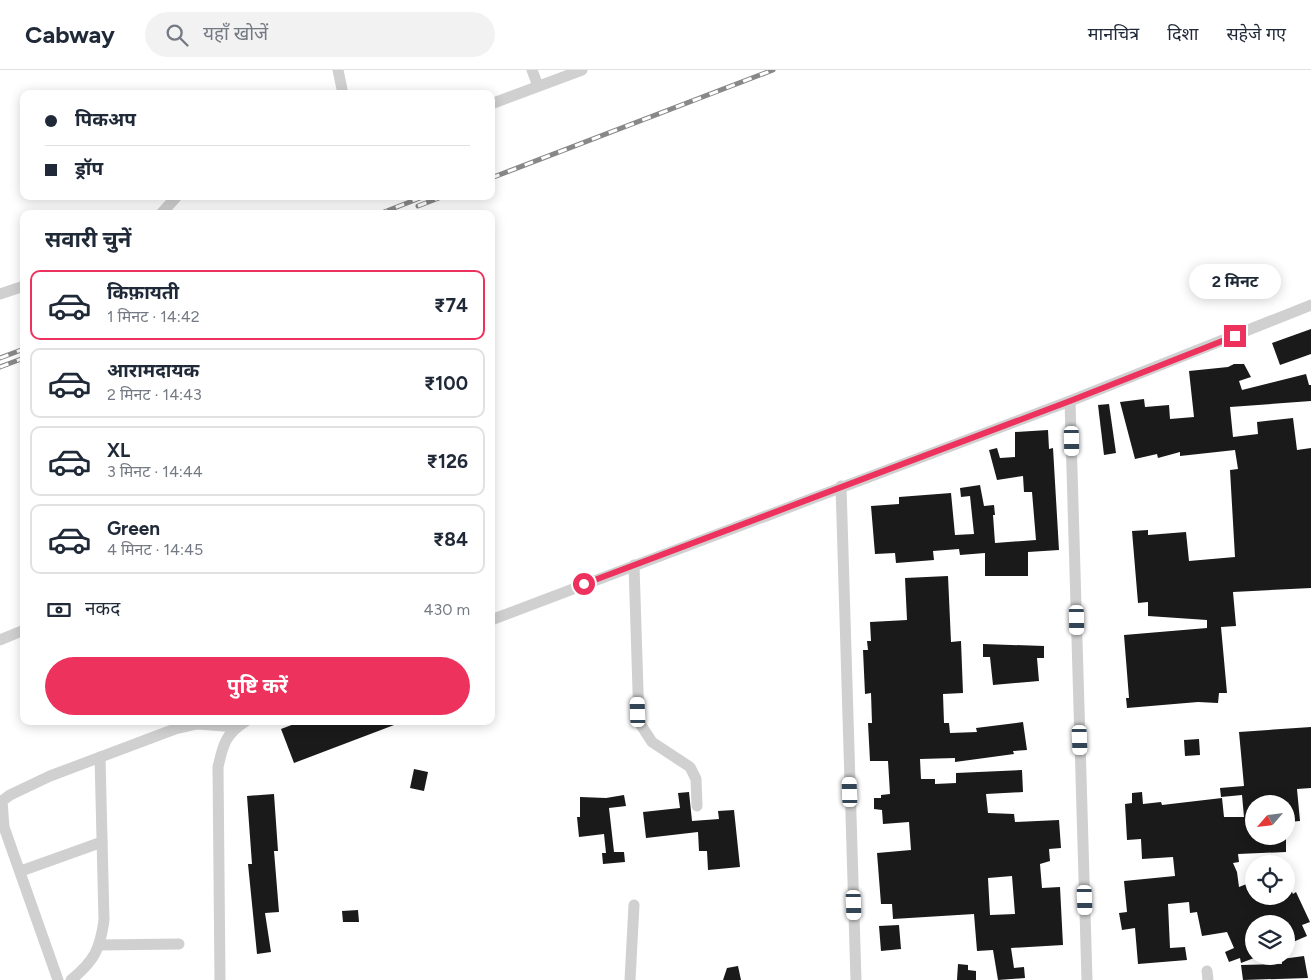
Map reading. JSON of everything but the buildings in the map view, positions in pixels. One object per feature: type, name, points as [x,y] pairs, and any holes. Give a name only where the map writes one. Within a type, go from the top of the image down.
[{"type":"street","points":[[338,70],[342,90]]},
{"type":"street","points":[[532,70],[538,86]]},
{"type":"street","points":[[495,102],[582,70]]},
{"type":"street","points":[[165,210],[173,200]]},
{"type":"street","points":[[0,294],[20,287]]},
{"type":"street","points":[[495,618],[841,486],[1070,401],[1311,305]]},
{"type":"street","points":[[1070,401],[1087,980]]},
{"type":"street","points":[[841,486],[856,980]]},
{"type":"street","points":[[634,565],[639,722],[652,742],[690,767],[696,779],[697,806]]},
{"type":"street","points":[[0,640],[20,632]]},
{"type":"street","points":[[58,980],[4,827],[2,801],[10,795],[50,776],[192,725]]},
{"type":"street","points":[[220,980],[218,767],[224,741],[240,725]]},
{"type":"street","points":[[71,980],[95,956],[100,945],[104,920],[100,757]]},
{"type":"street","points":[[21,871],[102,842]]},
{"type":"street","points":[[630,980],[634,905]]},
{"type":"street","points":[[100,945],[179,944]]},
{"type":"railway","points":[[495,176],[773,70]]},
{"type":"railway","points":[[389,210],[415,200]]},
{"type":"railway","points":[[418,206],[434,200]]},
{"type":"railway","points":[[0,358],[20,350]]},
{"type":"railway","points":[[0,367],[20,360]]},
{"type":"route","points":[[584,584],[1070,401],[1235,336]]}]
